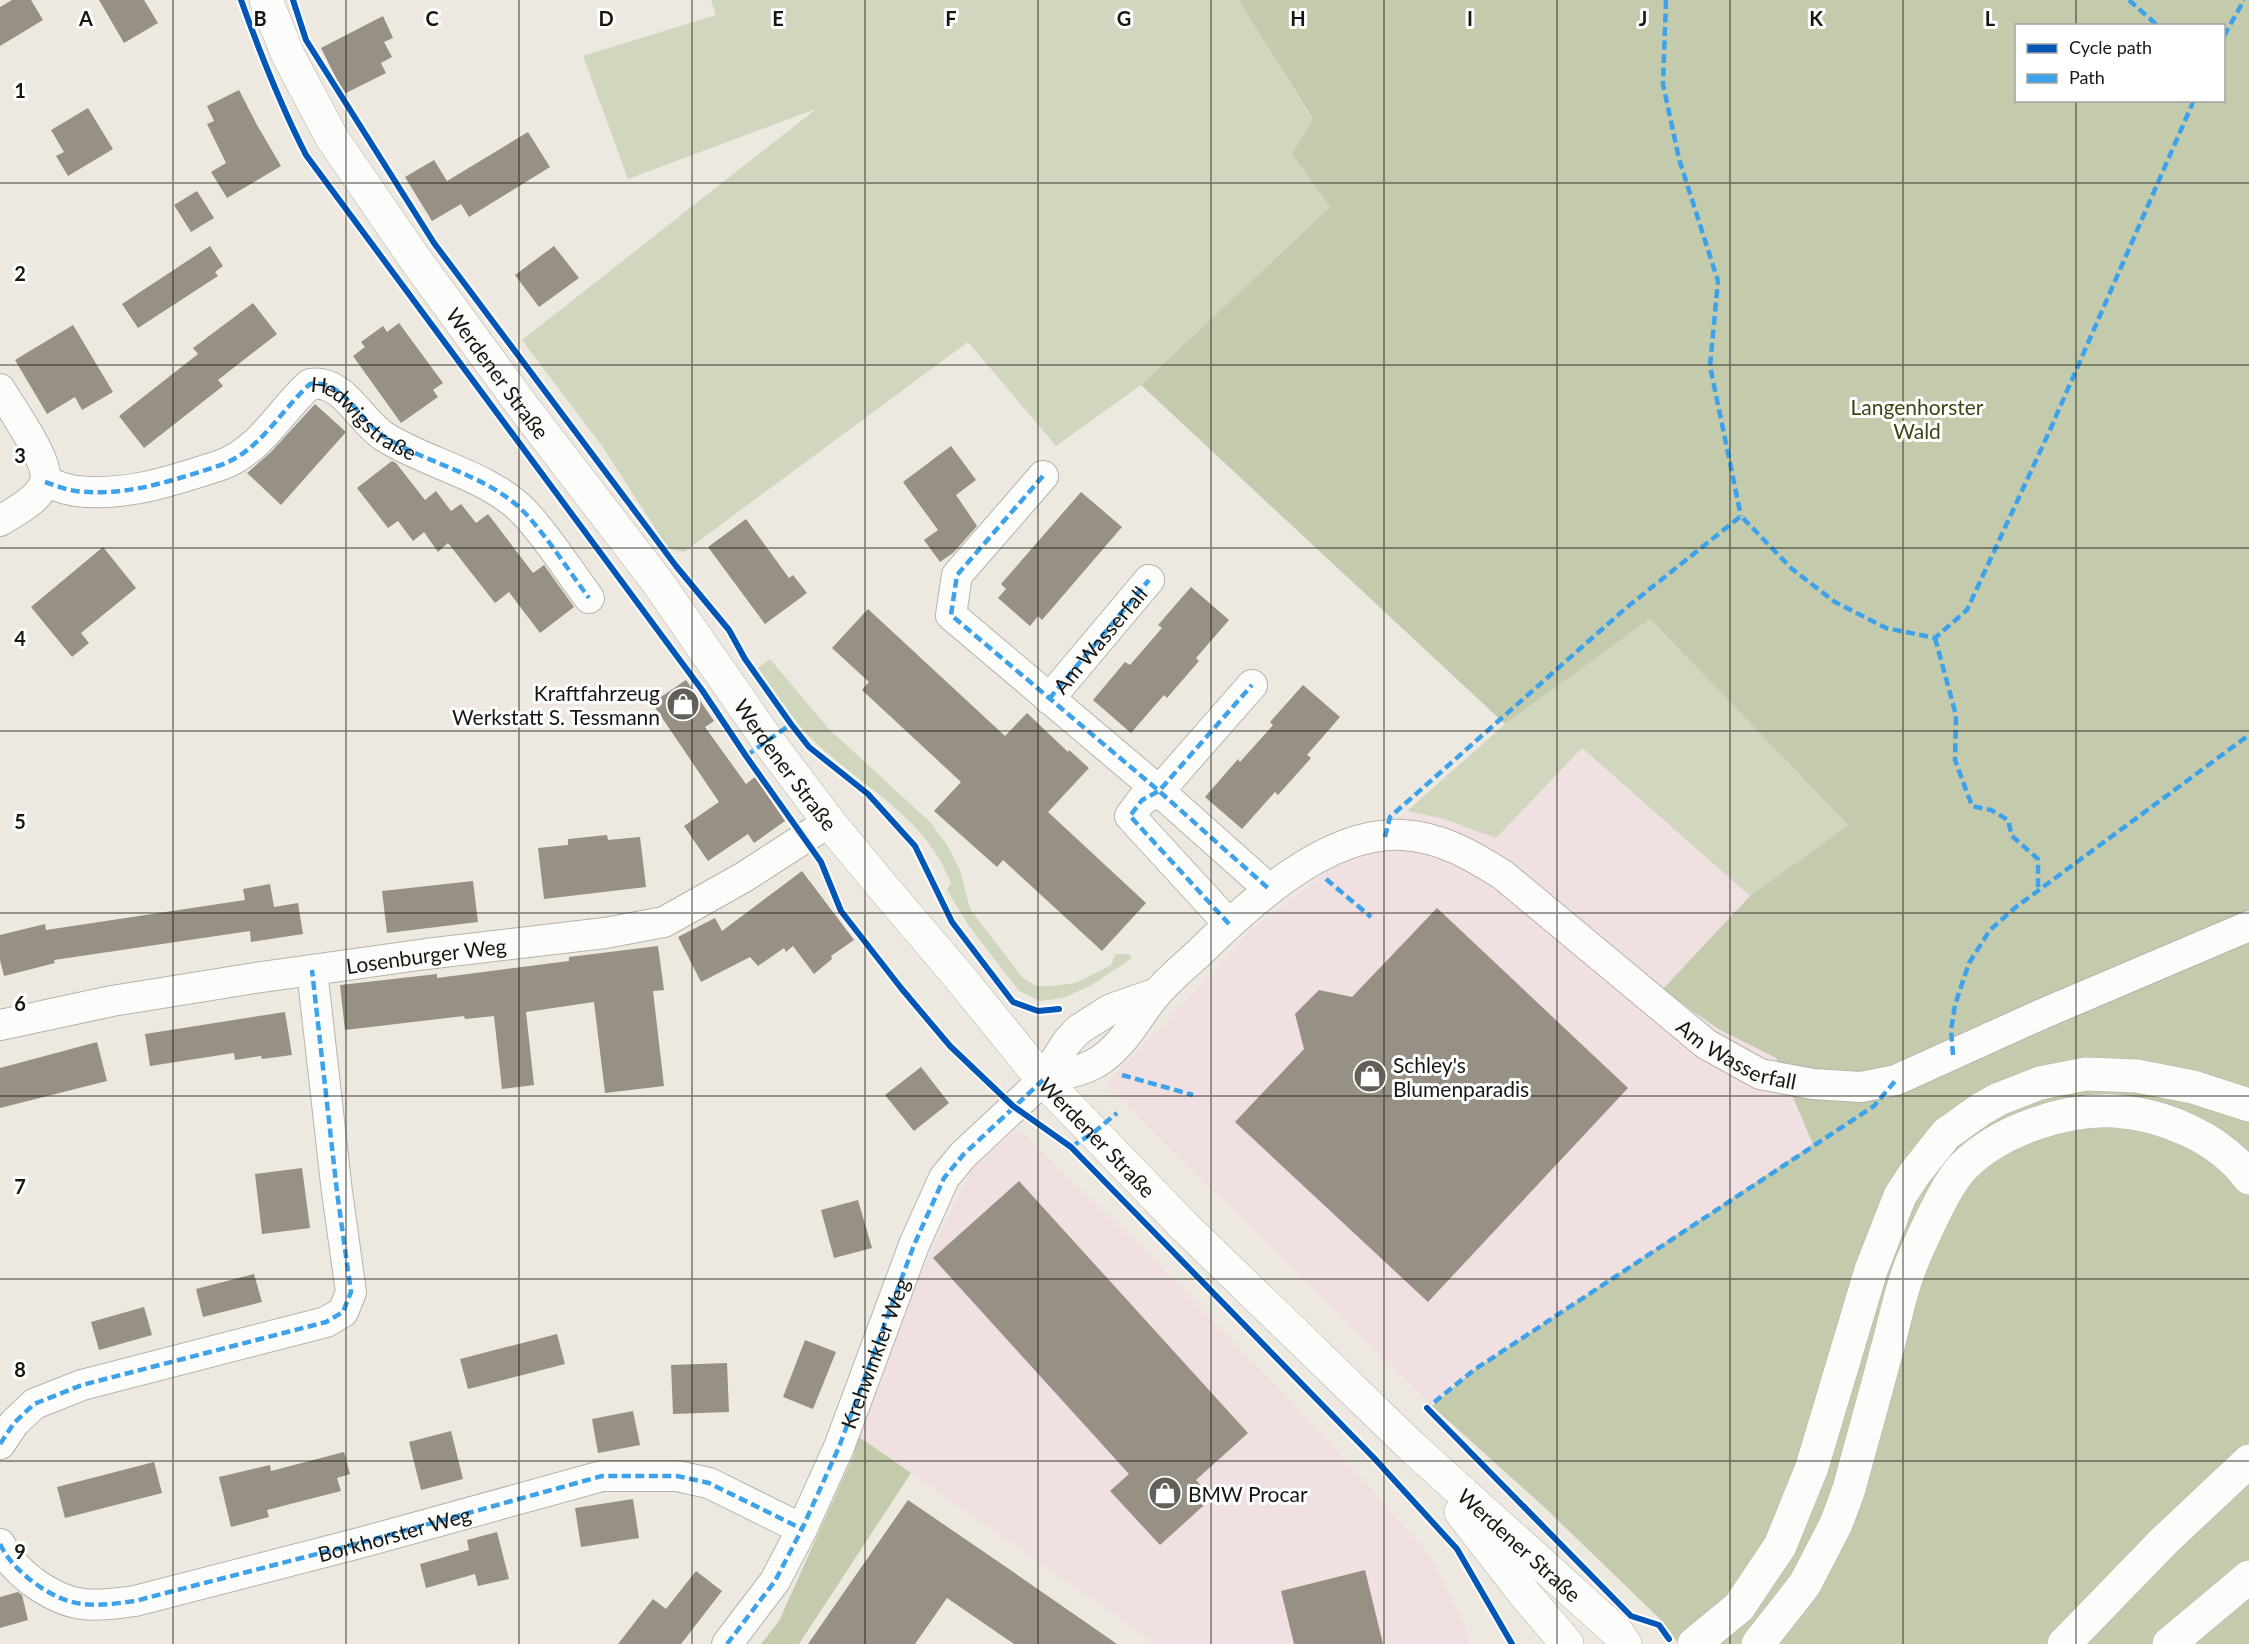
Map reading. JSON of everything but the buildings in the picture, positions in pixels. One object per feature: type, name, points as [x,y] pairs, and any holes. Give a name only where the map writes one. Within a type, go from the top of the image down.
[{"type":"main road","name":"Werdener Straße","points":[[266,0],[288,55],[332,138],[415,259],[524,408],[656,580],[723,678],[829,822],[956,973],[1042,1080],[1184,1226],[1411,1446],[1616,1631],[1625,1644]]},
{"type":"main road","points":[[1694,1644],[1739,1607],[1780,1546],[1812,1467],[1871,1270],[1900,1196],[1914,1173],[1946,1134],[1999,1099],[2040,1083],[2086,1074],[2148,1078],[2193,1087],[2249,1104]]},
{"type":"main road","points":[[1758,1644],[1805,1584],[1836,1524],[1849,1489],[1909,1271],[1944,1195],[1964,1166],[1986,1149],[2030,1125],[2075,1112],[2127,1112],[2185,1130],[2216,1147],[2249,1178]]},
{"type":"main road","name":"Werdener Straße","points":[[1411,1446],[1522,1592],[1567,1644]]},
{"type":"main road","points":[[2064,1644],[2164,1541],[2249,1461]]},
{"type":"main road","points":[[2169,1644],[2249,1577]]},
{"type":"main road","points":[[1522,1592],[1535,1644]]},
{"type":"street","name":"Hedwigstraße","points":[[45,482],[74,491],[104,493],[130,491],[221,465],[249,451],[310,384],[326,383],[341,393],[371,428],[386,438],[471,476],[517,506],[525,513],[589,598]]},
{"type":"street","points":[[0,389],[41,458],[45,482],[39,493],[0,521]]},
{"type":"street","name":"Am Wasserfall","points":[[1043,476],[957,575],[951,615],[1159,791],[1269,889]]},
{"type":"street","name":"Am Wasserfall","points":[[1049,699],[1149,580]]},
{"type":"street","points":[[1228,924],[1130,816],[1142,800],[1159,791],[1252,685]]},
{"type":"street","name":"Losenburger Weg","points":[[0,1025],[112,1001],[426,954],[605,933],[664,922],[744,877],[829,822]]},
{"type":"street","name":"Am Wasserfall","points":[[1042,1080],[1089,1066],[1102,1059],[1128,1035],[1157,993],[1228,924],[1269,889],[1314,859],[1365,838],[1403,835],[1436,841],[1470,855],[1503,875],[1706,1044],[1760,1074],[1813,1084],[1861,1087],[1896,1080],[2042,1014],[2249,926]]},
{"type":"street","points":[[0,1444],[14,1423],[34,1404],[82,1385],[326,1322],[343,1312],[351,1292],[337,1192],[312,970]]},
{"type":"street","name":"Krehwinkler Weg","points":[[727,1644],[775,1581],[802,1529],[839,1447],[914,1245],[944,1178],[963,1155],[1042,1080]]},
{"type":"street","name":"Borkhorster Weg","points":[[0,1544],[22,1574],[61,1600],[78,1604],[107,1605],[135,1601],[367,1541],[602,1476],[677,1476],[709,1483],[802,1529]]},
{"type":"shaded area","points":[[1581,748],[1750,896],[1662,990],[1720,1030],[1776,1058],[1813,1144],[1474,1370],[1432,1406],[1105,1086],[1256,926],[1407,811],[1444,819],[1496,838]]},
{"type":"shaded area","points":[[1018,1129],[1158,1264],[1326,1438],[1430,1556],[1465,1626],[1469,1644],[1150,1644],[1151,1640],[855,1434],[922,1271],[971,1170]]},
{"type":"green space","points":[[711,0],[1238,0],[1313,120],[1292,154],[1330,207],[1141,385],[1056,446],[968,342],[684,552],[668,548],[602,446],[522,340],[816,109],[628,179],[583,56],[716,15]]},
{"type":"green space","name":"Langenhorster Wald","points":[[1238,0],[2249,0],[2249,1644],[1679,1644],[1658,1617],[1543,1506],[1432,1406],[1474,1370],[1813,1144],[1776,1058],[1720,1030],[1662,990],[1750,896],[1848,825],[1650,619],[1505,724],[1141,385],[1330,207],[1292,154],[1313,119]]},
{"type":"green space","points":[[1650,619],[1848,825],[1750,896],[1582,748],[1496,838],[1444,819],[1407,811],[1505,724]]},
{"type":"green space","points":[[770,659],[828,728],[931,823],[947,845],[960,870],[970,909],[1022,977],[1036,986],[1075,983],[1111,965],[1115,954],[1129,954],[1132,958],[1090,986],[1063,998],[1040,1001],[1019,991],[969,926],[947,890],[951,883],[941,862],[915,827],[814,741],[788,711],[758,668]]},
{"type":"green space","points":[[855,1434],[911,1473],[799,1644],[761,1644],[779,1621],[854,1454]]},
{"type":"marked path","points":[[1666,0],[1663,84],[1679,159],[1718,281],[1710,366],[1741,516]]},
{"type":"marked path","points":[[2129,0],[2156,24]]},
{"type":"marked path","points":[[2225,34],[2244,0]]},
{"type":"marked path","points":[[1385,837],[1390,817],[1626,608],[1741,516],[1792,569],[1835,602],[1886,628],[1935,638],[1967,610],[2050,430],[2193,102]]},
{"type":"marked path","points":[[45,482],[76,491],[114,492],[150,486],[221,465],[248,450],[259,440],[310,384],[322,384],[342,394],[385,437],[476,479],[510,500],[542,533],[589,598]]},
{"type":"marked path","points":[[1043,476],[957,575],[951,615],[1159,791],[1269,889]]},
{"type":"marked path","points":[[1049,699],[1149,580]]},
{"type":"marked path","points":[[1935,638],[1956,715],[1955,760],[1972,806],[1991,810],[2008,820],[2012,836],[2038,859],[2038,892]]},
{"type":"marked path","points":[[1229,924],[1130,816],[1142,800],[1159,791],[1252,685]]},
{"type":"marked path","points":[[746,756],[791,724]]},
{"type":"marked path","points":[[1953,1055],[1951,1030],[1955,1005],[1969,963],[1990,930],[2016,907],[2249,735]]},
{"type":"marked path","points":[[1326,879],[1371,917]]},
{"type":"marked path","points":[[0,1444],[14,1423],[34,1404],[82,1385],[326,1322],[343,1312],[351,1292],[337,1192],[312,970]]},
{"type":"marked path","points":[[1122,1075],[1193,1095]]},
{"type":"marked path","points":[[727,1644],[775,1581],[802,1529],[839,1447],[914,1245],[944,1178],[963,1155],[1043,1080]]},
{"type":"marked path","points":[[1430,1411],[1427,1408],[1474,1370],[1874,1106],[1896,1080]]},
{"type":"marked path","points":[[1071,1147],[1093,1133],[1117,1113]]},
{"type":"marked path","points":[[0,1544],[19,1570],[46,1591],[70,1601],[94,1605],[135,1601],[367,1541],[602,1476],[677,1476],[709,1483],[802,1529]]},
{"type":"cycle path","points":[[241,0],[271,78],[306,155],[702,690],[821,862],[841,911],[950,1046],[1013,1106],[1071,1147],[1374,1458],[1457,1549],[1512,1644]]},
{"type":"cycle path","points":[[293,0],[306,40],[434,243],[676,566],[729,630],[745,659],[791,724],[809,747],[868,794],[915,846],[952,922],[1013,1002],[1038,1011],[1059,1009]]},
{"type":"cycle path","points":[[1427,1408],[1631,1616],[1659,1625],[1669,1639]]},
{"type":"place","name":"Kraftfahrzeug Werkstatt S. Tessmann","points":[[683,704]]},
{"type":"place","name":"Schley's Blumenparadis","points":[[1370,1076]]},
{"type":"place","name":"BMW Procar","points":[[1165,1493]]}]
